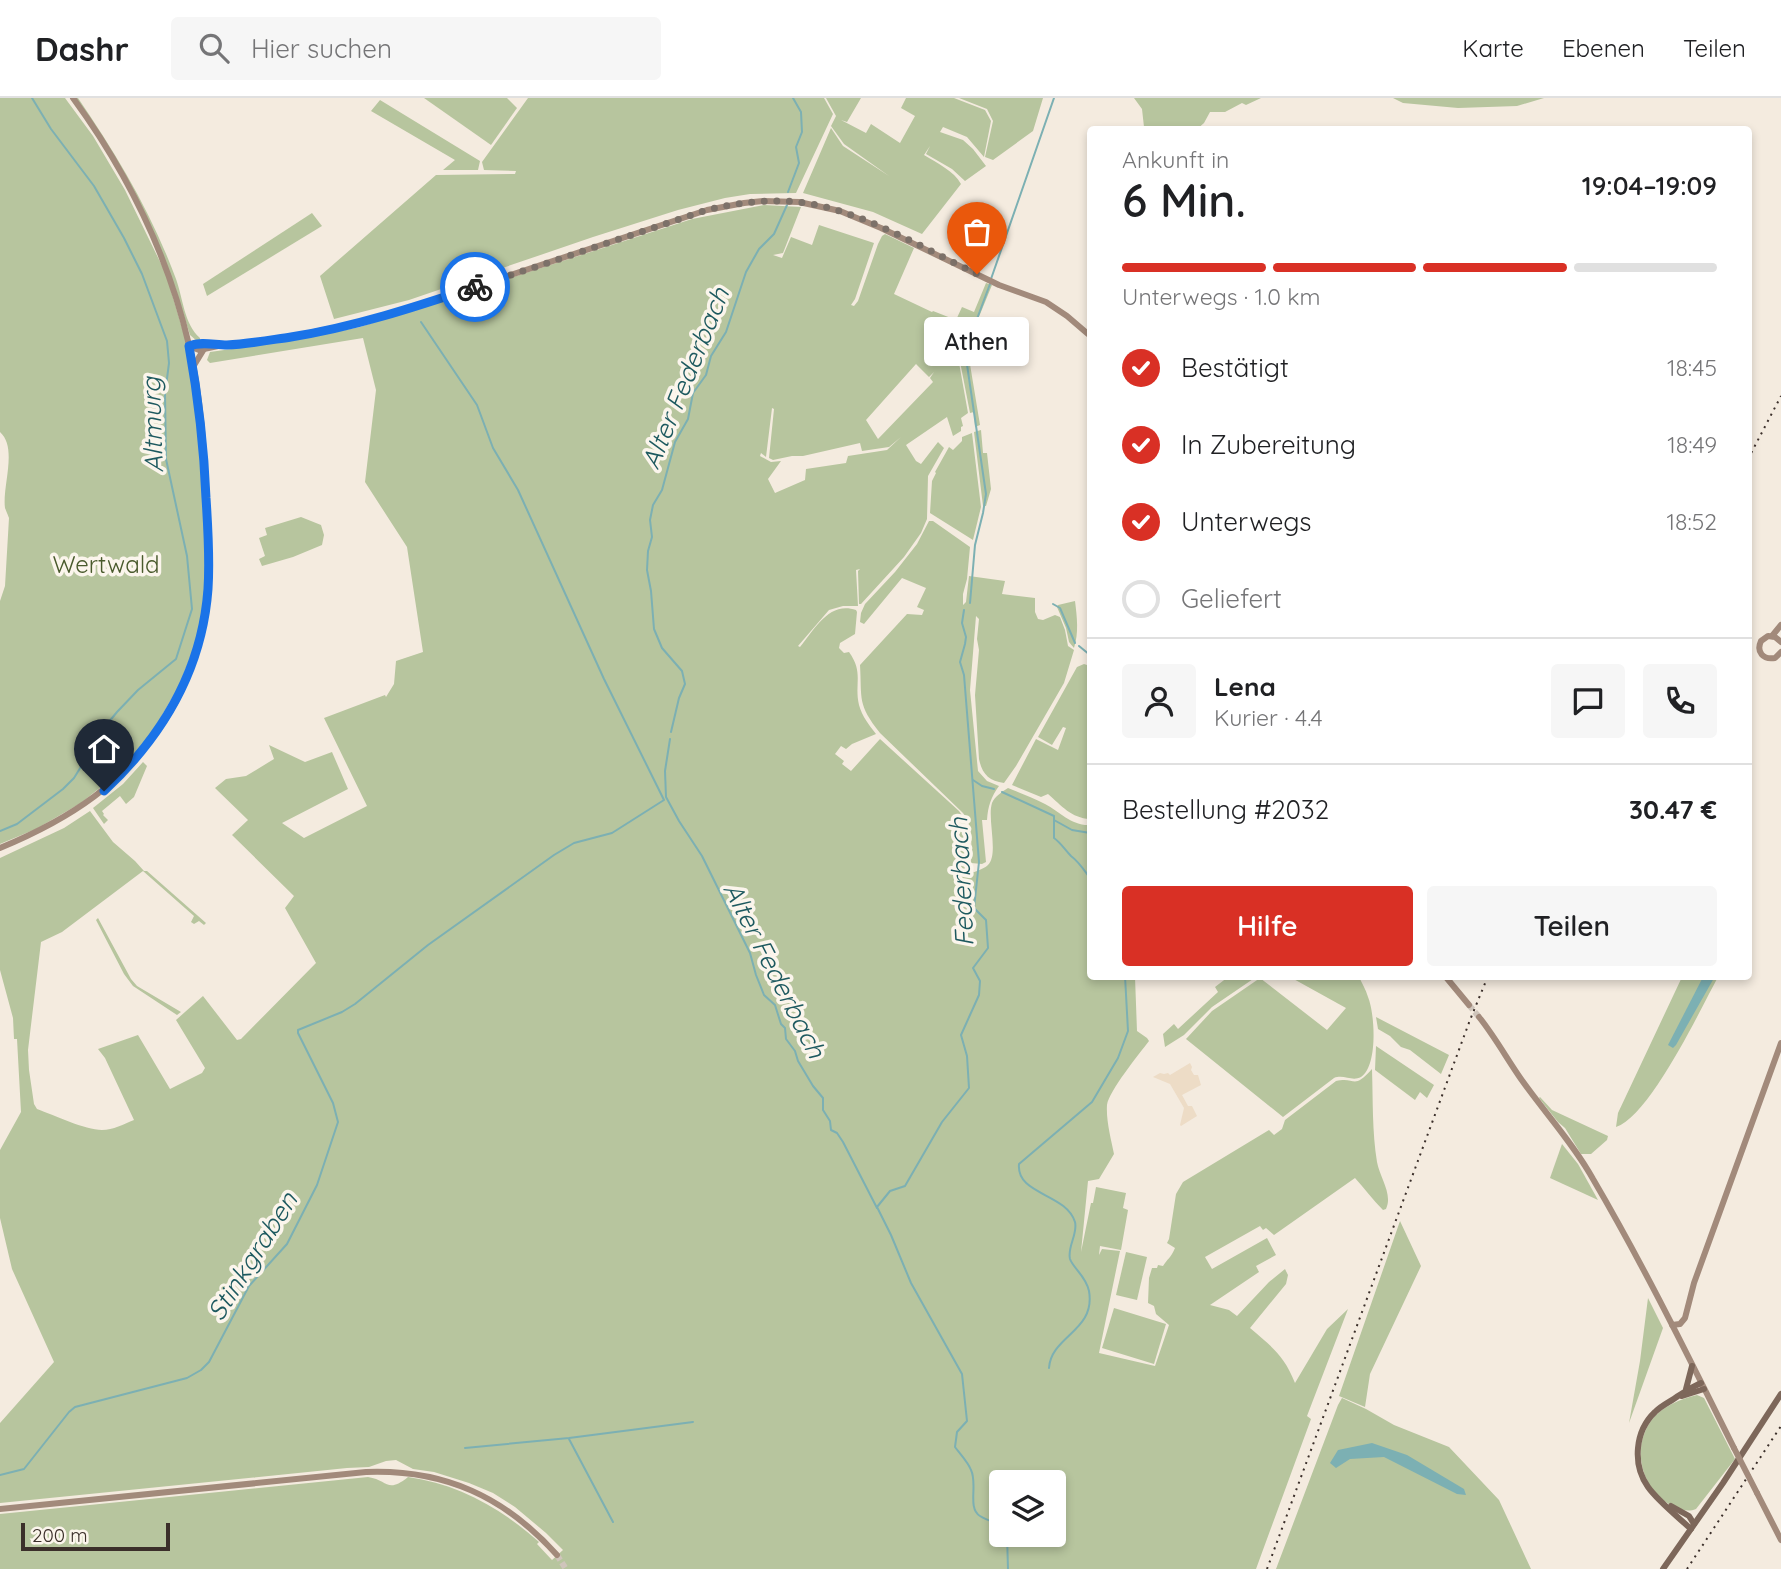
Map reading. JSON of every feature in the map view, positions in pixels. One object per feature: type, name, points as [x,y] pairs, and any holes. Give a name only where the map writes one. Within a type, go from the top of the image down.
[{"type":"main road","points":[[1686,1389],[1692,1366]]},
{"type":"main road","points":[[1677,1397],[1686,1389],[1703,1386]]},
{"type":"main road","points":[[1693,1526],[1648,1487],[1642,1475],[1637,1451],[1647,1421],[1656,1410],[1703,1386]]},
{"type":"main road","points":[[1663,1569],[1781,1394]]},
{"type":"main road","points":[[1666,1505],[1684,1512],[1693,1526]]},
{"type":"main road","points":[[1684,1512],[1706,1507]]},
{"type":"street","points":[[0,848],[61,820],[85,805],[139,757],[176,701],[191,667],[204,620],[208,588],[205,461],[189,346],[170,279],[148,224],[116,164],[73,98]]},
{"type":"street","points":[[189,346],[205,349],[330,330],[382,316],[707,210],[763,201],[821,206],[862,219],[990,280],[1046,302],[1087,331]]},
{"type":"street","points":[[189,346],[195,343],[223,345]]},
{"type":"street","points":[[193,367],[205,349]]},
{"type":"street","points":[[1781,625],[1778,638],[1763,638],[1759,645],[1760,652],[1768,659],[1781,654]]},
{"type":"street","points":[[1449,980],[1469,1005]]},
{"type":"street","points":[[1479,1017],[1522,1080],[1566,1136],[1592,1177],[1672,1325],[1781,1540]]},
{"type":"street","points":[[1672,1325],[1686,1313],[1694,1283],[1781,1043]]},
{"type":"street","points":[[0,1509],[366,1472],[401,1472],[450,1482],[485,1497],[522,1520],[557,1555]]},
{"type":"green space","name":"Wertwald","points":[[0,98],[65,98],[93,136],[125,190],[166,274],[192,365],[202,461],[207,552],[205,588],[196,642],[179,686],[154,729],[138,750],[81,803],[36,829],[0,844],[0,601],[5,586],[9,518],[5,499],[9,457],[5,439],[0,432]]},
{"type":"green space","points":[[73,98],[78,98],[92,119],[145,208],[176,279],[190,326],[200,341],[190,335],[175,287],[144,212]]},
{"type":"green space","points":[[424,98],[507,98],[517,108],[491,145]]},
{"type":"green space","points":[[528,98],[824,98],[833,114],[796,193],[750,194],[678,210],[409,300],[334,319],[320,276],[436,175],[515,174],[516,171],[484,170],[482,162]]},
{"type":"green space","points":[[826,98],[861,98],[847,122],[841,120],[866,133],[871,124],[900,143],[915,116],[901,108],[906,98],[954,98],[985,110],[991,121],[984,157],[967,137],[943,127],[940,132],[963,140],[986,166],[965,181],[952,169],[926,154],[930,146],[924,155],[950,171],[961,184],[922,234],[873,212],[803,193],[831,128],[843,146],[889,176],[844,144],[831,126],[836,116]]},
{"type":"green space","points":[[959,98],[1043,98],[1033,131],[993,160],[985,157],[993,121],[987,109]]},
{"type":"green space","points":[[1134,98],[1261,98],[1246,105],[1242,103],[1225,112],[1210,112],[1201,126],[1144,126],[1142,109]]},
{"type":"green space","points":[[1393,98],[1544,98],[1517,106],[1458,108],[1403,103]]},
{"type":"green space","points":[[380,100],[480,161],[478,170],[443,170],[455,160],[371,111]]},
{"type":"green space","points":[[764,205],[801,207],[783,253],[773,255],[782,258],[791,237],[812,245],[819,225],[874,243],[851,305],[854,306],[858,301],[878,244],[885,234],[914,248],[894,294],[956,320],[962,307],[974,312],[986,283],[992,285],[967,346],[980,425],[975,427],[974,412],[970,413],[956,346],[968,413],[961,418],[961,431],[953,436],[947,417],[906,445],[921,464],[938,442],[944,448],[928,476],[927,519],[921,533],[904,557],[861,604],[860,569],[856,570],[858,606],[829,610],[798,646],[800,647],[830,613],[846,608],[856,610],[855,634],[840,643],[839,648],[844,653],[849,652],[854,659],[859,705],[876,734],[846,749],[841,746],[835,754],[851,771],[880,739],[959,811],[968,834],[968,875],[986,867],[991,860],[992,803],[1008,788],[1045,804],[1072,821],[1087,825],[1087,980],[1135,980],[1137,1031],[1149,1041],[1109,1099],[1107,1117],[1114,1154],[1099,1179],[1088,1181],[1081,1252],[1096,1187],[1126,1193],[1123,1208],[1128,1210],[1121,1250],[1100,1246],[1099,1255],[1102,1249],[1120,1251],[1099,1353],[1155,1366],[1169,1325],[1156,1314],[1154,1306],[1148,1303],[1149,1278],[1152,1268],[1163,1266],[1175,1248],[1167,1243],[1176,1194],[1183,1182],[1269,1130],[1274,1135],[1282,1129],[1285,1120],[1336,1081],[1357,1081],[1372,1069],[1375,1151],[1387,1192],[1386,1209],[1383,1210],[1355,1178],[1274,1235],[1260,1226],[1205,1257],[1212,1269],[1267,1238],[1276,1255],[1256,1266],[1259,1272],[1210,1305],[1229,1310],[1237,1316],[1285,1269],[1288,1275],[1286,1284],[1250,1328],[1282,1358],[1295,1383],[1327,1329],[1348,1309],[1307,1416],[1311,1419],[1256,1569],[0,1569],[0,1514],[368,1477],[391,1485],[396,1485],[408,1477],[444,1485],[478,1499],[510,1518],[539,1542],[537,1544],[552,1560],[563,1550],[515,1507],[493,1493],[434,1472],[413,1469],[396,1460],[369,1467],[0,1503],[0,1423],[54,1362],[12,1269],[0,1218],[0,1150],[21,1112],[17,1039],[14,1039],[13,1018],[0,970],[0,858],[64,828],[90,811],[113,842],[206,923],[204,925],[199,921],[194,924],[191,922],[194,916],[143,871],[62,932],[41,942],[28,1050],[34,1104],[37,1109],[95,1129],[110,1129],[134,1120],[105,1058],[98,1049],[138,1035],[170,1089],[202,1073],[205,1068],[176,1020],[203,996],[237,1040],[241,1039],[316,963],[285,908],[294,896],[232,835],[248,820],[215,788],[226,779],[246,776],[274,759],[269,745],[305,762],[332,752],[348,789],[282,823],[304,838],[367,806],[324,718],[385,695],[386,697],[394,684],[396,661],[423,652],[407,547],[365,482],[376,390],[363,338],[210,363],[207,360],[210,352],[296,340],[360,327],[692,219]],"holes":[[[916,364],[929,377],[934,372],[930,378],[933,382],[878,439],[866,420]],[[772,408],[769,458],[773,460],[860,443],[862,451],[889,447],[901,437],[887,450],[848,456],[846,463],[806,469],[805,480],[775,493],[768,479],[781,461],[771,462],[760,456],[761,453],[766,457]]]},
{"type":"green space","points":[[312,213],[322,226],[207,296],[203,284]]},
{"type":"green space","points":[[981,430],[991,489],[986,506],[983,506],[974,432]]},
{"type":"green space","points":[[972,433],[981,507],[973,540],[930,513],[935,472],[949,447],[953,450],[962,441],[962,437]]},
{"type":"green space","points":[[301,517],[321,525],[324,535],[322,545],[262,566],[259,559],[265,556],[259,538],[267,535],[265,528]]},
{"type":"green space","points":[[929,521],[933,521],[970,547],[963,605],[966,602],[969,576],[1005,581],[1002,594],[1035,598],[1038,619],[1043,620],[1055,615],[1060,617],[1068,646],[1074,650],[1064,683],[1016,766],[1004,783],[994,781],[984,773],[979,759],[975,695],[979,619],[976,616],[970,690],[978,771],[987,781],[999,786],[990,802],[987,820],[982,820],[986,862],[982,864],[971,863],[970,831],[963,813],[880,733],[867,715],[862,701],[860,665],[907,614],[922,615],[924,610],[917,607],[926,588],[902,578],[864,624],[860,622],[861,613],[865,604],[917,544]]},
{"type":"green space","points":[[1075,601],[1077,631],[1074,648],[1069,642],[1057,607]]},
{"type":"green space","points":[[1087,665],[1087,819],[1072,814],[1048,794],[1041,797],[1012,785],[1036,739],[1058,750],[1066,728],[1063,727],[1052,745],[1038,737],[1077,667]]},
{"type":"green space","points":[[143,762],[147,766],[134,797],[126,804],[120,796],[102,811],[108,820],[104,824],[93,808],[123,784]]},
{"type":"green space","points":[[98,918],[137,986],[181,1012],[177,1015],[133,986],[96,920]]},
{"type":"green space","points":[[1224,980],[1252,980],[1212,1007],[1184,1035],[1165,1047],[1163,1034],[1174,1024],[1178,1029],[1218,992],[1215,987]]},
{"type":"green space","points":[[1257,980],[1263,980],[1327,1030],[1346,1008],[1295,980],[1360,980],[1370,1005],[1373,1051],[1361,1077],[1334,1078],[1283,1117],[1186,1039],[1212,1011]]},
{"type":"green space","points":[[1681,980],[1716,980],[1673,1060],[1644,1104],[1616,1127],[1618,1113]]},
{"type":"green space","points":[[1376,1017],[1449,1055],[1441,1074],[1378,1029]]},
{"type":"green space","points":[[1376,1046],[1434,1085],[1427,1098],[1420,1092],[1415,1100],[1375,1070]]},
{"type":"green space","points":[[1540,1097],[1552,1110],[1608,1136],[1607,1140],[1591,1154],[1581,1154],[1565,1128]]},
{"type":"green space","points":[[1562,1144],[1578,1164],[1598,1200],[1550,1178]]},
{"type":"green space","points":[[1400,1221],[1421,1266],[1370,1374],[1365,1407],[1339,1396]]},
{"type":"green space","points":[[1126,1252],[1147,1257],[1137,1300],[1116,1295]]},
{"type":"green space","points":[[1648,1298],[1663,1328],[1629,1423],[1640,1361]]},
{"type":"green space","points":[[1114,1308],[1166,1324],[1154,1364],[1102,1348]]},
{"type":"green space","points":[[1697,1395],[1704,1398],[1735,1459],[1696,1509],[1683,1510],[1664,1501],[1648,1482],[1643,1470],[1641,1445],[1651,1421],[1660,1412],[1678,1401]]},
{"type":"green space","points":[[1342,1398],[1394,1425],[1449,1447],[1499,1500],[1531,1569],[1276,1569]]},
{"type":"shaded area","points":[[1190,1063],[1191,1070],[1194,1075],[1198,1075],[1201,1085],[1182,1095],[1197,1116],[1181,1126],[1184,1108],[1170,1084],[1153,1077],[1160,1073],[1170,1075]]},
{"type":"water","points":[[1701,980],[1713,980],[1676,1045],[1673,1048],[1668,1045]]},
{"type":"water","points":[[1372,1443],[1407,1455],[1464,1489],[1466,1495],[1457,1494],[1384,1457],[1350,1459],[1336,1468],[1330,1463],[1338,1450]]},
{"type":"waterway","name":"Altmurg","points":[[0,831],[17,824],[74,778],[117,712],[138,690],[176,659],[192,609],[187,556],[166,459],[165,394],[169,363],[167,341],[142,274],[124,238],[94,186],[51,129],[32,98]]},
{"type":"waterway","name":"Alter Federbach","points":[[788,192],[799,163],[796,147],[802,132],[801,112],[793,98]]},
{"type":"waterway","name":"Federbach","points":[[991,279],[1054,98]]},
{"type":"waterway","name":"Alter Federbach","points":[[671,732],[685,684],[682,671],[662,648],[654,629],[647,570],[653,505],[662,490],[675,442],[688,419],[693,393],[706,375],[711,356],[726,332],[746,272],[759,249],[774,234],[787,205]]},
{"type":"waterway","name":"Federbach","points":[[970,603],[975,545],[986,494],[965,351],[990,284]]},
{"type":"waterway","name":"Stinkgraben","points":[[0,1475],[24,1469],[75,1407],[187,1378],[209,1362],[249,1286],[287,1244],[317,1185],[338,1122],[333,1103],[298,1030],[355,1004],[428,945],[554,855],[574,843],[612,833],[664,800],[604,679],[518,490],[493,448],[477,405],[421,322]]},
{"type":"waterway","points":[[1053,604],[1060,608],[1075,643]]},
{"type":"waterway","name":"Federbach","points":[[964,610],[962,623],[966,637],[960,662],[964,675],[979,862],[974,908],[986,920],[988,948],[973,968],[980,981],[979,995],[961,1035],[967,1056],[969,1088],[942,1122],[905,1186],[890,1191],[877,1207],[911,1283],[962,1374],[967,1421],[957,1432],[955,1447],[973,1476],[973,1502],[976,1512],[989,1521]]},
{"type":"waterway","points":[[1079,646],[1087,653]]},
{"type":"waterway","name":"Alter Federbach","points":[[670,739],[665,771],[666,797],[702,856],[750,953],[764,995],[775,1005],[785,1028],[786,1039],[823,1098],[823,1110],[830,1121],[831,1130],[837,1133],[843,1142],[877,1208]]},
{"type":"waterway","points":[[973,780],[994,789]]},
{"type":"waterway","points":[[1002,792],[1054,816],[1054,820],[1072,830],[1087,832]]},
{"type":"waterway","points":[[1054,820],[1054,838],[1087,874]]},
{"type":"waterway","points":[[1049,1368],[1057,1348],[1086,1315],[1089,1291],[1070,1259],[1076,1227],[1070,1212],[1025,1182],[1020,1174],[1019,1164],[1092,1102],[1118,1058],[1128,1031],[1125,980]]},
{"type":"waterway","points":[[465,1448],[693,1422]]},
{"type":"waterway","points":[[569,1439],[613,1522]]},
{"type":"waterway","name":"Federbach","points":[[1007,1547],[1008,1569]]},
{"type":"tunnel","points":[[1469,1005],[1479,1017]]},
{"type":"tunnel","points":[[557,1555],[566,1569]]},
{"type":"railway","points":[[1752,451],[1781,396]]},
{"type":"railway","points":[[1267,1569],[1486,980]]},
{"type":"railway","points":[[1687,1569],[1781,1426]]},
{"type":"way so far","points":[[475,287],[707,210],[763,201],[799,202],[840,211],[977,274]]},
{"type":"place","name":"Athen","points":[[977,274]]},
{"type":"route","points":[[104,791],[139,757],[167,717],[191,667],[204,620],[209,563],[205,461],[189,346],[195,343],[249,343],[330,330],[475,287]]}]
